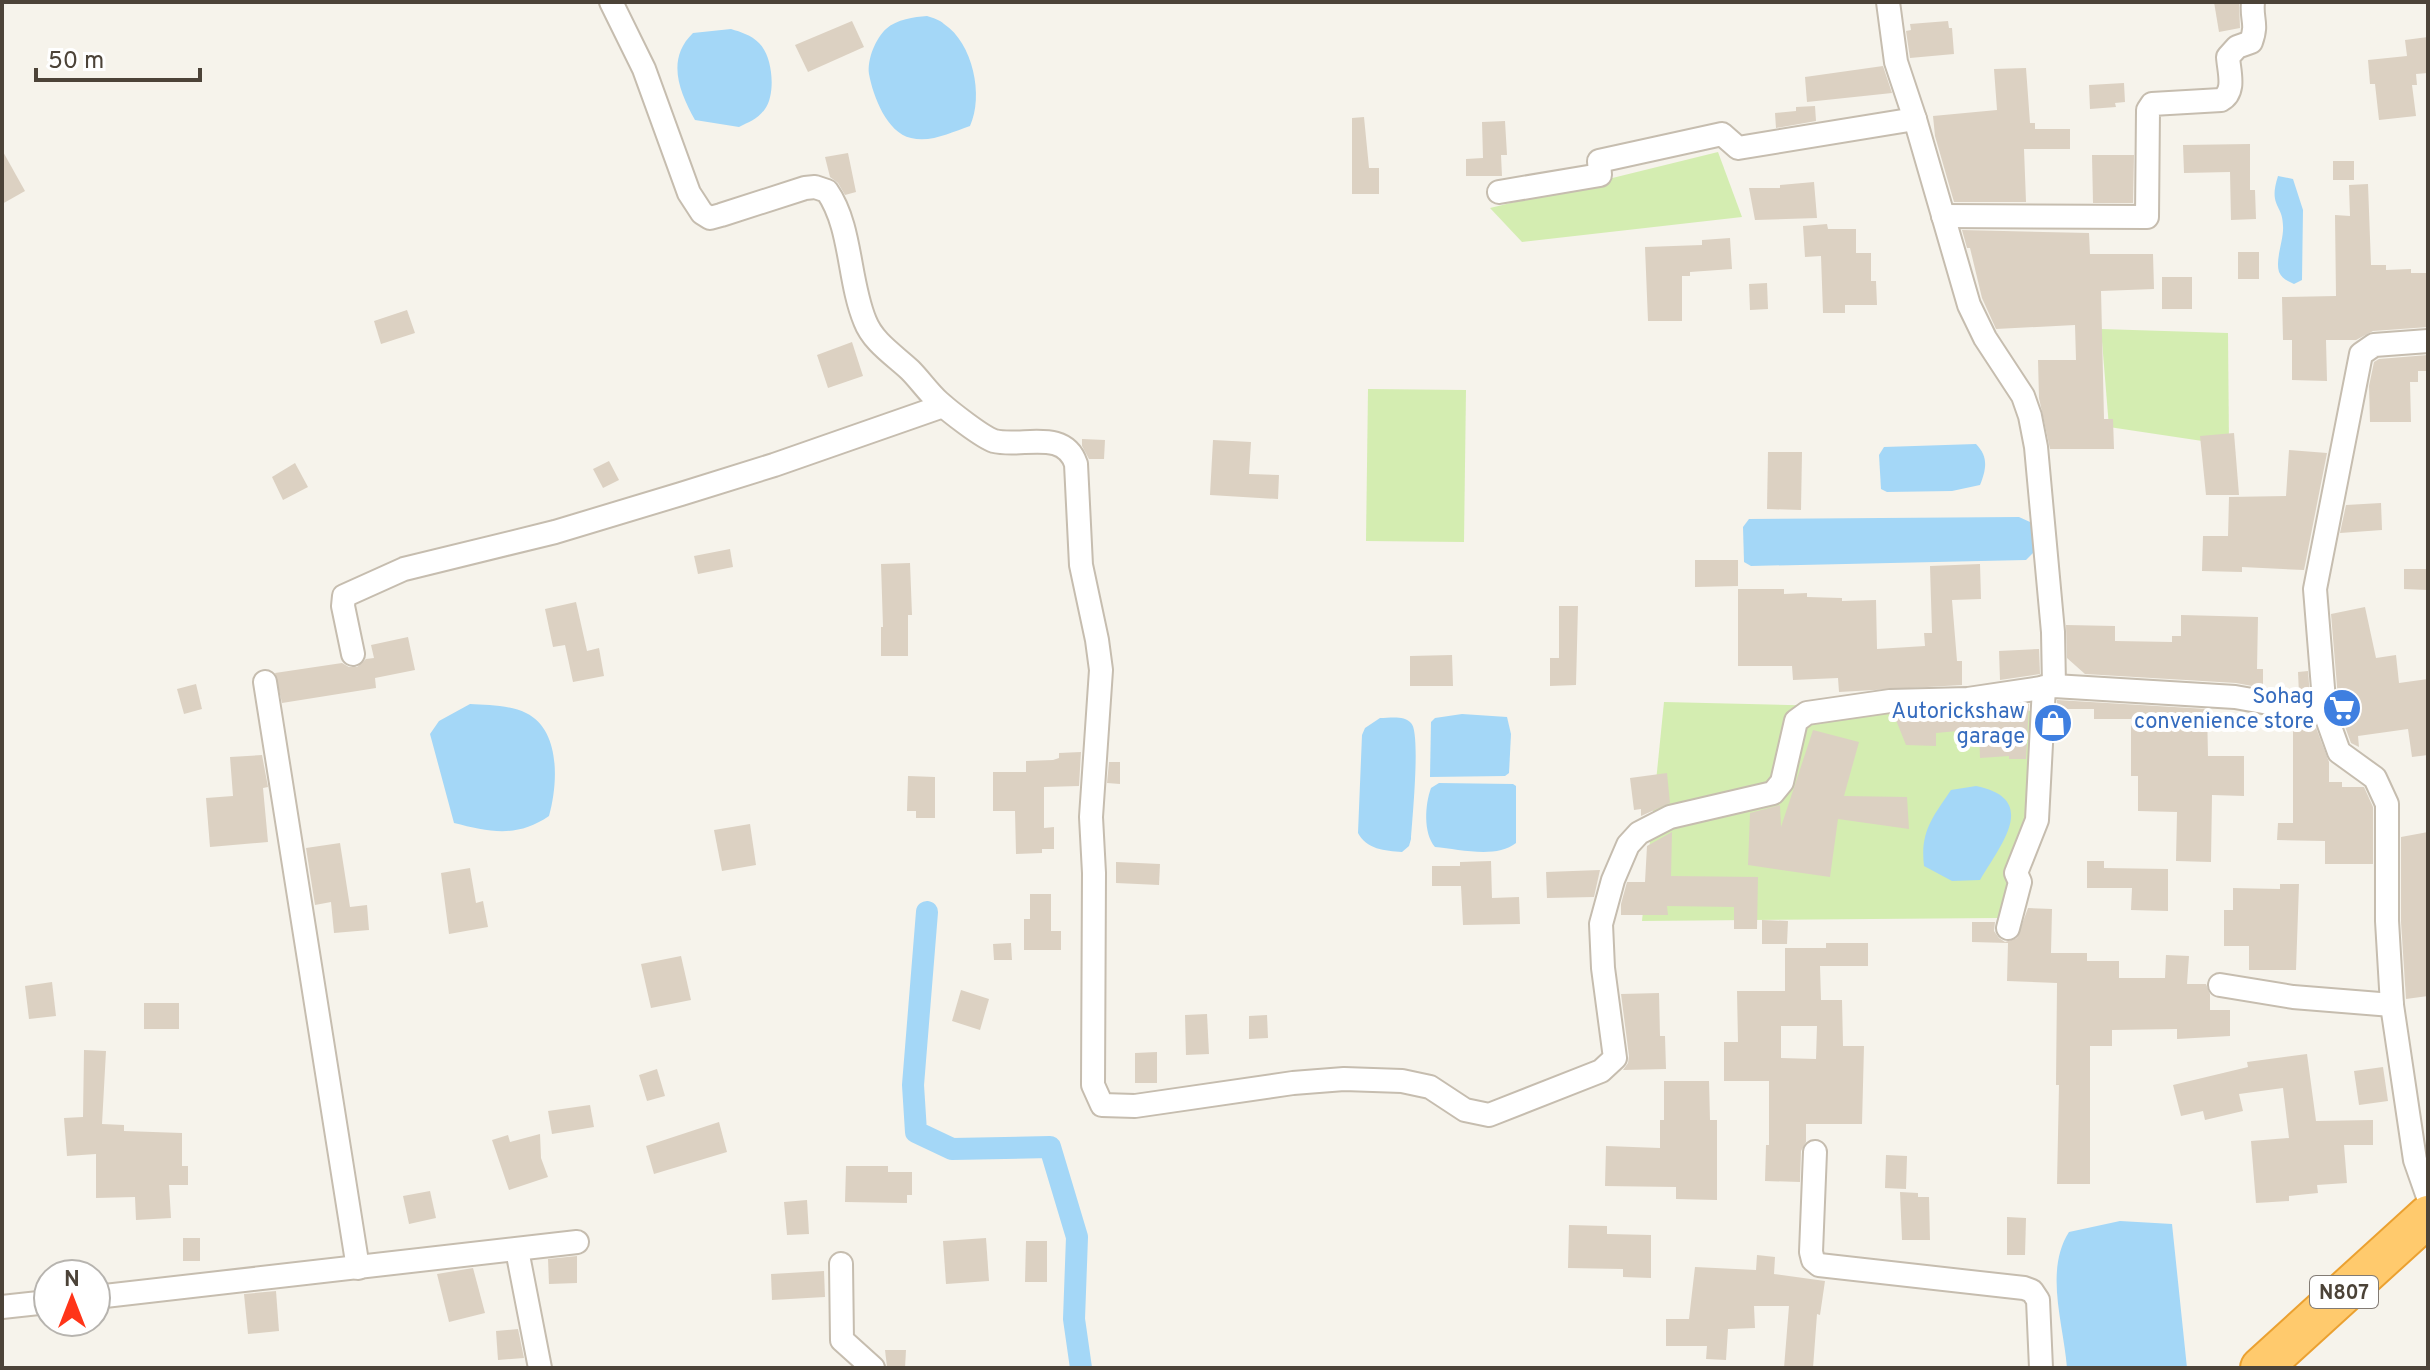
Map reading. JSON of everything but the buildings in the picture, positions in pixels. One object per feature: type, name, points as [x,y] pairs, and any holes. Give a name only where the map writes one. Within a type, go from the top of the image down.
[{"type":"highway","name":"N807","points":[[2261,1368],[2428,1216]]},
{"type":"street","points":[[1888,2],[1896,62],[1969,305],[1985,338],[2023,396],[2036,447],[2053,632],[2037,820],[2016,873],[2020,882],[2008,928]]},
{"type":"street","points":[[1943,216],[2147,217],[2148,110],[2152,104],[2221,100],[2227,96],[2231,90],[2228,57],[2237,47],[2251,42],[2257,27],[2252,11],[2253,2]]},
{"type":"street","points":[[620,5],[689,193],[702,213],[710,218],[805,188],[820,187],[827,191],[838,213],[865,324],[883,347],[910,370],[943,406],[991,440],[1060,444],[1073,455],[1081,565],[1101,670],[1091,817],[1094,873],[1093,1085],[1102,1105],[1135,1106],[1293,1083],[1344,1079],[1402,1081],[1430,1087],[1465,1110],[1489,1115],[1601,1071],[1615,1058],[1603,968],[1601,924],[1613,880],[1628,845],[1639,833],[1670,817],[1773,793],[1782,782],[1796,721],[1807,713],[1890,701],[1968,699],[2049,687],[2235,697],[2325,713]]},
{"type":"street","points":[[1499,192],[1600,175],[1599,161],[1722,134],[1738,148],[1915,119]]},
{"type":"street","points":[[2428,341],[2374,345],[2361,354],[2315,589],[2325,713],[2339,752],[2375,778],[2387,804],[2387,921],[2392,1005],[2415,1160],[2428,1197]]},
{"type":"street","points":[[353,654],[343,606],[344,596],[386,575],[555,532],[681,494],[943,406]]},
{"type":"street","points":[[265,682],[358,1268]]},
{"type":"street","points":[[2220,985],[2293,997],[2392,1005]]},
{"type":"street","points":[[1815,1152],[1813,1260],[1819,1265],[2032,1291],[2038,1300],[2041,1368]]},
{"type":"street","points":[[112,1295],[577,1242]]},
{"type":"street","points":[[517,1250],[540,1368]]},
{"type":"street","points":[[841,1264],[842,1340],[873,1368]]},
{"type":"street","points":[[2,1307],[32,1304]]},
{"type":"green space","points":[[1718,152],[1742,217],[1522,242],[1490,208]]},
{"type":"green space","points":[[2101,329],[2228,333],[2229,445],[2109,427]]},
{"type":"green space","points":[[1368,389],[1466,390],[1464,542],[1366,541]]},
{"type":"green space","points":[[1664,702],[2035,711],[2033,812],[1998,918],[1642,921]]},
{"type":"water","points":[[927,16],[942,23],[962,44],[973,71],[976,100],[970,126],[941,136],[919,139],[902,135],[882,112],[869,74],[869,62],[886,29],[900,21]]},
{"type":"water","points":[[731,29],[749,36],[764,49],[772,85],[765,109],[739,127],[695,120],[684,98],[678,75],[680,53],[693,33]]},
{"type":"water","points":[[2278,176],[2293,179],[2303,210],[2302,280],[2294,284],[2285,280],[2278,267],[2283,226],[2275,200]]},
{"type":"water","points":[[1976,444],[1985,464],[1980,485],[1952,491],[1887,492],[1881,489],[1879,455],[1884,447]]},
{"type":"water","points":[[2019,517],[2030,522],[2033,532],[2033,553],[2026,560],[1751,566],[1744,562],[1743,527],[1749,519]]},
{"type":"water","points":[[470,704],[520,710],[537,721],[546,732],[555,774],[549,816],[526,828],[503,831],[454,823],[430,734],[439,721]]},
{"type":"water","points":[[1462,714],[1507,717],[1511,734],[1509,773],[1505,776],[1430,777],[1431,722],[1435,718]]},
{"type":"water","points":[[1380,718],[1405,719],[1414,730],[1416,759],[1411,839],[1402,852],[1371,846],[1358,833],[1362,735],[1365,728]]},
{"type":"water","points":[[1439,783],[1516,786],[1516,843],[1488,852],[1435,847],[1428,834],[1426,810],[1431,788]]},
{"type":"water","points":[[1976,786],[1995,792],[2007,801],[2011,812],[2010,824],[1980,880],[1952,881],[1924,866],[1926,834],[1951,790]]},
{"type":"water","points":[[2120,1221],[2172,1224],[2187,1368],[2067,1368],[2057,1281],[2062,1247],[2069,1232]]},
{"type":"waterway","points":[[927,912],[913,1085],[916,1132],[952,1149],[1050,1147],[1077,1237],[1074,1319],[1081,1368]]},
{"type":"place","name":"Sohag convenience store","points":[[2342,708]]},
{"type":"place","name":"Autorickshaw garage","points":[[2053,723]]}]
